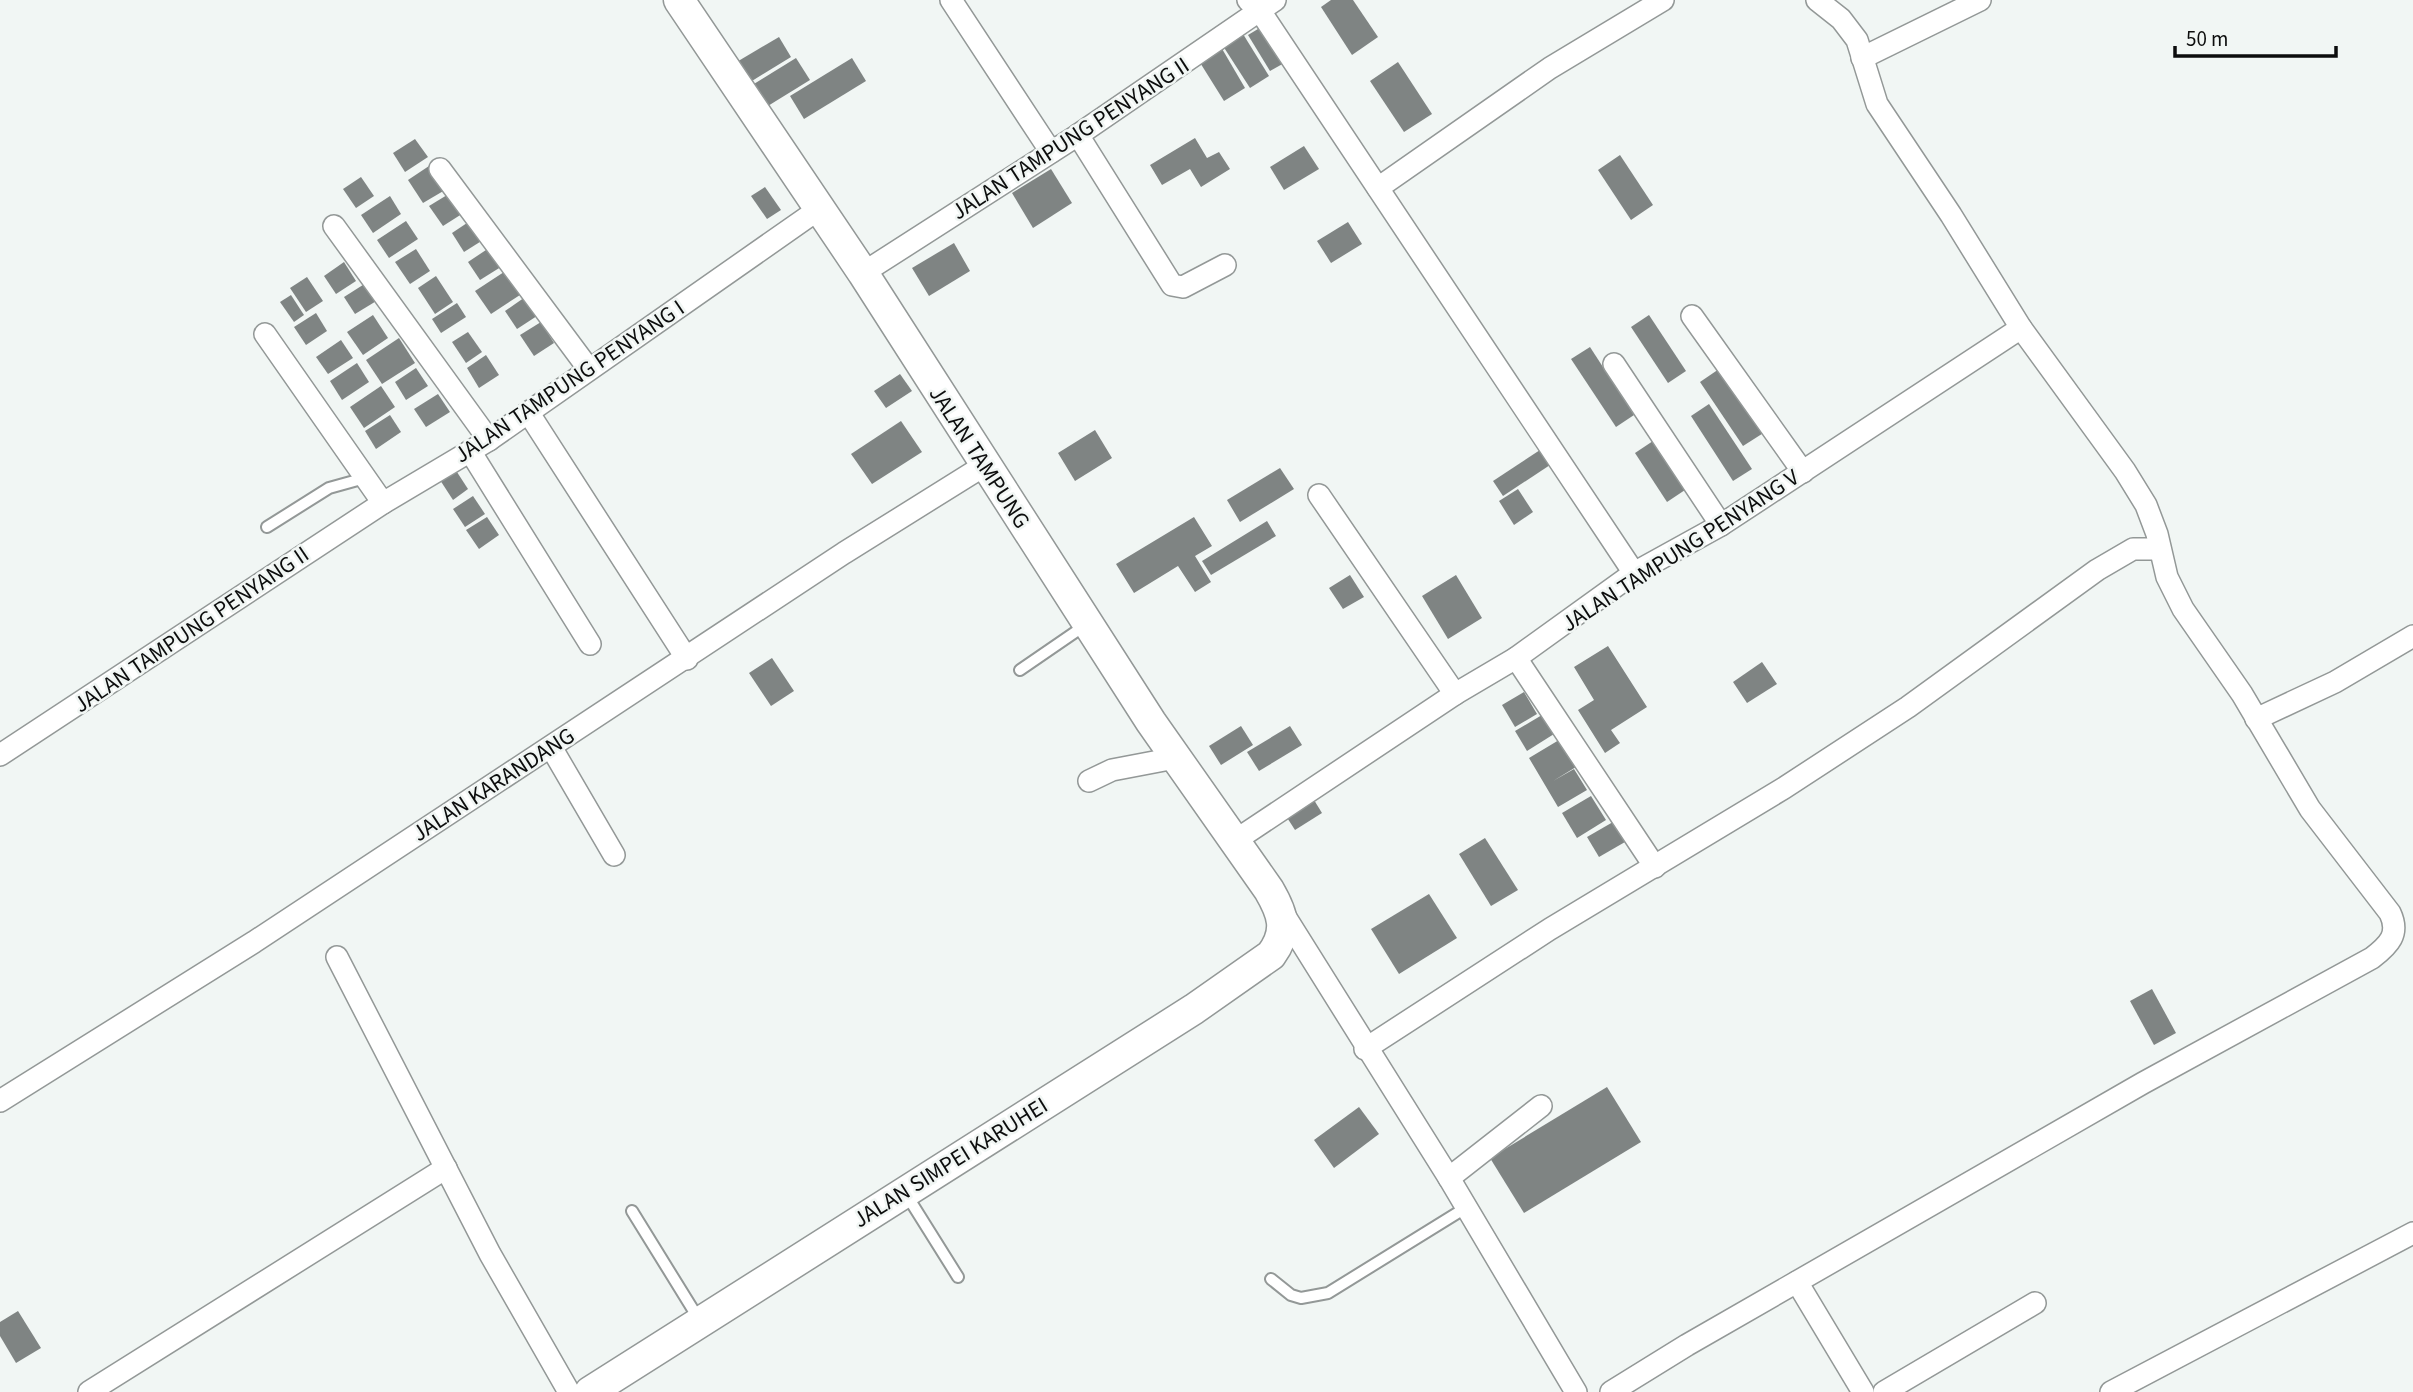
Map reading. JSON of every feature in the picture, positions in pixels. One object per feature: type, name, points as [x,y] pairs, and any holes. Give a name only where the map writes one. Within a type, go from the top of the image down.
[{"type":"main road","name":"JALAN TAMPUNG","points":[[679,0],[863,273],[1175,758],[1283,913]]},
{"type":"main road","name":"JALAN SIMPEI KARUHEI","points":[[590,1392],[1256,967],[1278,946],[1283,913]]},
{"type":"street","points":[[951,0],[1051,152]]},
{"type":"street","points":[[1378,188],[1550,68],[1663,0]]},
{"type":"street","points":[[1611,1392],[2143,1083],[2372,958],[2387,947],[2394,935],[2395,923],[2390,912],[2310,810],[2256,719],[2172,590],[2146,505],[2125,471],[2021,328],[1951,215],[1877,104],[1857,40],[1818,0]]},
{"type":"street","points":[[1862,58],[1980,0]]},
{"type":"street","points":[[1261,4],[1378,188],[1634,573]]},
{"type":"street","name":"JALAN TAMPUNG PENYANG II","points":[[863,273],[1078,135],[1261,4]]},
{"type":"street","points":[[1078,135],[1172,285],[1184,287],[1225,265]]},
{"type":"street","points":[[440,169],[588,368]]},
{"type":"street","name":"JALAN TAMPUNG PENYANG I","points":[[383,503],[480,446],[819,209]]},
{"type":"street","points":[[334,226],[480,446],[590,644]]},
{"type":"street","points":[[1692,316],[1803,472]]},
{"type":"street","name":"JALAN TAMPUNG PENYANG V","points":[[1233,842],[1455,694],[1516,658],[1634,573],[1721,525],[2021,328]]},
{"type":"street","points":[[265,334],[383,503]]},
{"type":"street","points":[[1614,364],[1721,525]]},
{"type":"street","points":[[528,412],[687,659]]},
{"type":"street","name":"JALAN KARANDANG","points":[[0,1101],[254,942],[844,553],[985,465]]},
{"type":"street","points":[[1319,495],[1455,694]]},
{"type":"street","name":"JALAN TAMPUNG PENYANG II","points":[[0,755],[383,503]]},
{"type":"street","points":[[1365,1049],[1550,929],[1655,867],[1908,707],[2097,570],[2133,549],[2160,550]]},
{"type":"street","points":[[2256,719],[2335,682],[2413,636]]},
{"type":"street","points":[[1516,658],[1655,867]]},
{"type":"street","points":[[551,747],[614,855]]},
{"type":"street","points":[[1089,781],[1112,770],[1175,758]]},
{"type":"street","points":[[1283,913],[1365,1049],[1467,1207],[1576,1392]]},
{"type":"street","points":[[337,957],[537,1340],[569,1392]]},
{"type":"street","points":[[1449,1178],[1541,1106]]},
{"type":"street","points":[[89,1392],[446,1168]]},
{"type":"street","points":[[2111,1392],[2149,1384],[2413,1233]]},
{"type":"street","points":[[1797,1282],[1863,1392]]},
{"type":"street","points":[[1884,1392],[2035,1303]]},
{"type":"lane","points":[[267,527],[329,488],[365,478]]},
{"type":"lane","points":[[1020,670],[1087,624]]},
{"type":"lane","points":[[904,1192],[958,1277]]},
{"type":"lane","points":[[1271,1279],[1291,1295],[1301,1298],[1328,1293],[1467,1207]]},
{"type":"lane","points":[[632,1211],[699,1321]]},
{"type":"building","points":[[1331,0],[1353,0],[1378,37],[1352,55],[1321,7]]},
{"type":"building","points":[[1263,26],[1286,62],[1270,71],[1248,35]]},
{"type":"building","points":[[1243,34],[1269,76],[1250,88],[1223,46]]},
{"type":"building","points":[[779,37],[791,57],[747,84],[735,63]]},
{"type":"building","points":[[1221,47],[1245,88],[1224,101],[1199,61]]},
{"type":"building","points":[[796,58],[810,80],[763,109],[749,87]]},
{"type":"building","points":[[852,58],[866,81],[804,119],[790,96]]},
{"type":"building","points":[[1398,62],[1432,114],[1404,132],[1370,81]]},
{"type":"building","points":[[1195,138],[1207,158],[1219,152],[1230,169],[1201,187],[1190,169],[1162,185],[1150,165]]},
{"type":"building","points":[[415,139],[428,157],[405,172],[393,153]]},
{"type":"building","points":[[1304,146],[1319,169],[1284,190],[1270,167]]},
{"type":"building","points":[[1620,155],[1653,205],[1631,220],[1598,170]]},
{"type":"building","points":[[429,166],[445,190],[423,203],[408,180]]},
{"type":"building","points":[[1051,169],[1072,203],[1033,228],[1012,193]]},
{"type":"building","points":[[361,177],[374,196],[356,208],[343,189]]},
{"type":"building","points":[[765,187],[781,210],[767,219],[751,196]]},
{"type":"building","points":[[452,192],[465,212],[443,226],[429,206]]},
{"type":"building","points":[[390,196],[401,214],[373,233],[361,215]]},
{"type":"building","points":[[406,221],[418,239],[389,258],[377,240]]},
{"type":"building","points":[[470,221],[483,240],[464,252],[452,233]]},
{"type":"building","points":[[1348,222],[1362,244],[1331,263],[1317,241]]},
{"type":"building","points":[[954,243],[970,271],[929,296],[912,268]]},
{"type":"building","points":[[492,246],[504,265],[480,280],[468,262]]},
{"type":"building","points":[[416,249],[430,271],[410,284],[395,262]]},
{"type":"building","points":[[344,262],[356,281],[336,294],[324,276]]},
{"type":"building","points":[[504,272],[520,295],[491,314],[475,291]]},
{"type":"building","points":[[436,276],[453,302],[435,314],[418,288]]},
{"type":"building","points":[[307,277],[323,301],[306,312],[290,288]]},
{"type":"building","points":[[366,283],[378,300],[355,314],[344,297]]},
{"type":"building","points":[[291,295],[304,315],[294,322],[280,302]]},
{"type":"building","points":[[528,295],[540,314],[517,329],[505,311]]},
{"type":"building","points":[[457,303],[466,317],[441,333],[432,319]]},
{"type":"building","points":[[316,313],[327,331],[306,345],[294,327]]},
{"type":"building","points":[[373,315],[388,338],[363,355],[347,332]]},
{"type":"building","points":[[1649,315],[1686,371],[1668,383],[1631,327]]},
{"type":"building","points":[[541,322],[554,343],[534,356],[520,335]]},
{"type":"building","points":[[468,332],[482,352],[466,363],[452,342]]},
{"type":"building","points":[[399,338],[415,363],[382,384],[366,360]]},
{"type":"building","points":[[341,340],[353,358],[328,374],[316,357]]},
{"type":"building","points":[[1590,347],[1634,415],[1616,427],[1571,359]]},
{"type":"building","points":[[486,355],[499,375],[479,388],[467,368]]},
{"type":"building","points":[[357,363],[369,382],[342,400],[330,381]]},
{"type":"building","points":[[1722,367],[1765,432],[1743,446],[1700,382]]},
{"type":"building","points":[[416,368],[428,386],[406,400],[395,382]]},
{"type":"building","points":[[900,374],[912,391],[886,408],[874,391]]},
{"type":"building","points":[[381,386],[395,407],[364,428],[350,407]]},
{"type":"building","points":[[438,394],[450,412],[426,427],[414,409]]},
{"type":"building","points":[[1709,404],[1752,469],[1733,481],[1691,416]]},
{"type":"building","points":[[390,415],[401,432],[376,449],[365,431]]},
{"type":"building","points":[[901,421],[922,452],[872,484],[851,454]]},
{"type":"building","points":[[1095,430],[1112,458],[1075,481],[1058,453]]},
{"type":"building","points":[[1653,441],[1685,490],[1667,502],[1635,453]]},
{"type":"building","points":[[1540,450],[1550,465],[1503,496],[1493,481]]},
{"type":"building","points":[[1280,468],[1294,489],[1240,522],[1227,500]]},
{"type":"building","points":[[455,469],[468,489],[453,500],[440,480]]},
{"type":"building","points":[[1518,489],[1533,512],[1514,525],[1499,501]]},
{"type":"building","points":[[473,496],[485,514],[465,527],[453,509]]},
{"type":"building","points":[[487,517],[499,535],[479,549],[466,530]]},
{"type":"building","points":[[1194,517],[1212,546],[1195,556],[1211,582],[1195,592],[1178,566],[1134,593],[1116,564]]},
{"type":"building","points":[[1267,521],[1276,536],[1211,575],[1202,561]]},
{"type":"building","points":[[1350,575],[1364,597],[1343,609],[1329,588]]},
{"type":"building","points":[[1456,575],[1482,618],[1448,639],[1422,596]]},
{"type":"building","points":[[1608,646],[1647,707],[1611,730],[1620,743],[1605,753],[1578,710],[1594,700],[1574,667]]},
{"type":"building","points":[[772,658],[794,691],[771,706],[749,673]]},
{"type":"building","points":[[1762,662],[1777,684],[1747,703],[1733,682]]},
{"type":"building","points":[[1524,692],[1537,714],[1515,727],[1502,705]]},
{"type":"building","points":[[1542,715],[1554,734],[1527,751],[1515,731]]},
{"type":"building","points":[[1241,726],[1253,745],[1221,765],[1209,746]]},
{"type":"building","points":[[1290,726],[1302,745],[1259,771],[1247,752]]},
{"type":"building","points":[[1559,740],[1576,767],[1553,781],[1574,769],[1587,790],[1558,807],[1529,758]]},
{"type":"building","points":[[1591,796],[1606,820],[1577,838],[1562,813]]},
{"type":"building","points":[[1314,800],[1322,813],[1295,830],[1286,816]]},
{"type":"building","points":[[1613,822],[1625,842],[1599,857],[1587,837]]},
{"type":"building","points":[[1485,838],[1518,890],[1491,906],[1459,854]]},
{"type":"building","points":[[1429,894],[1457,938],[1399,974],[1371,929]]},
{"type":"building","points":[[2152,989],[2176,1033],[2154,1045],[2130,1001]]},
{"type":"building","points":[[1607,1087],[1641,1142],[1524,1213],[1490,1158]]},
{"type":"building","points":[[1359,1107],[1379,1134],[1334,1168],[1314,1140]]},
{"type":"building","points":[[18,1311],[41,1348],[16,1363],[0,1336],[0,1322]]}]
